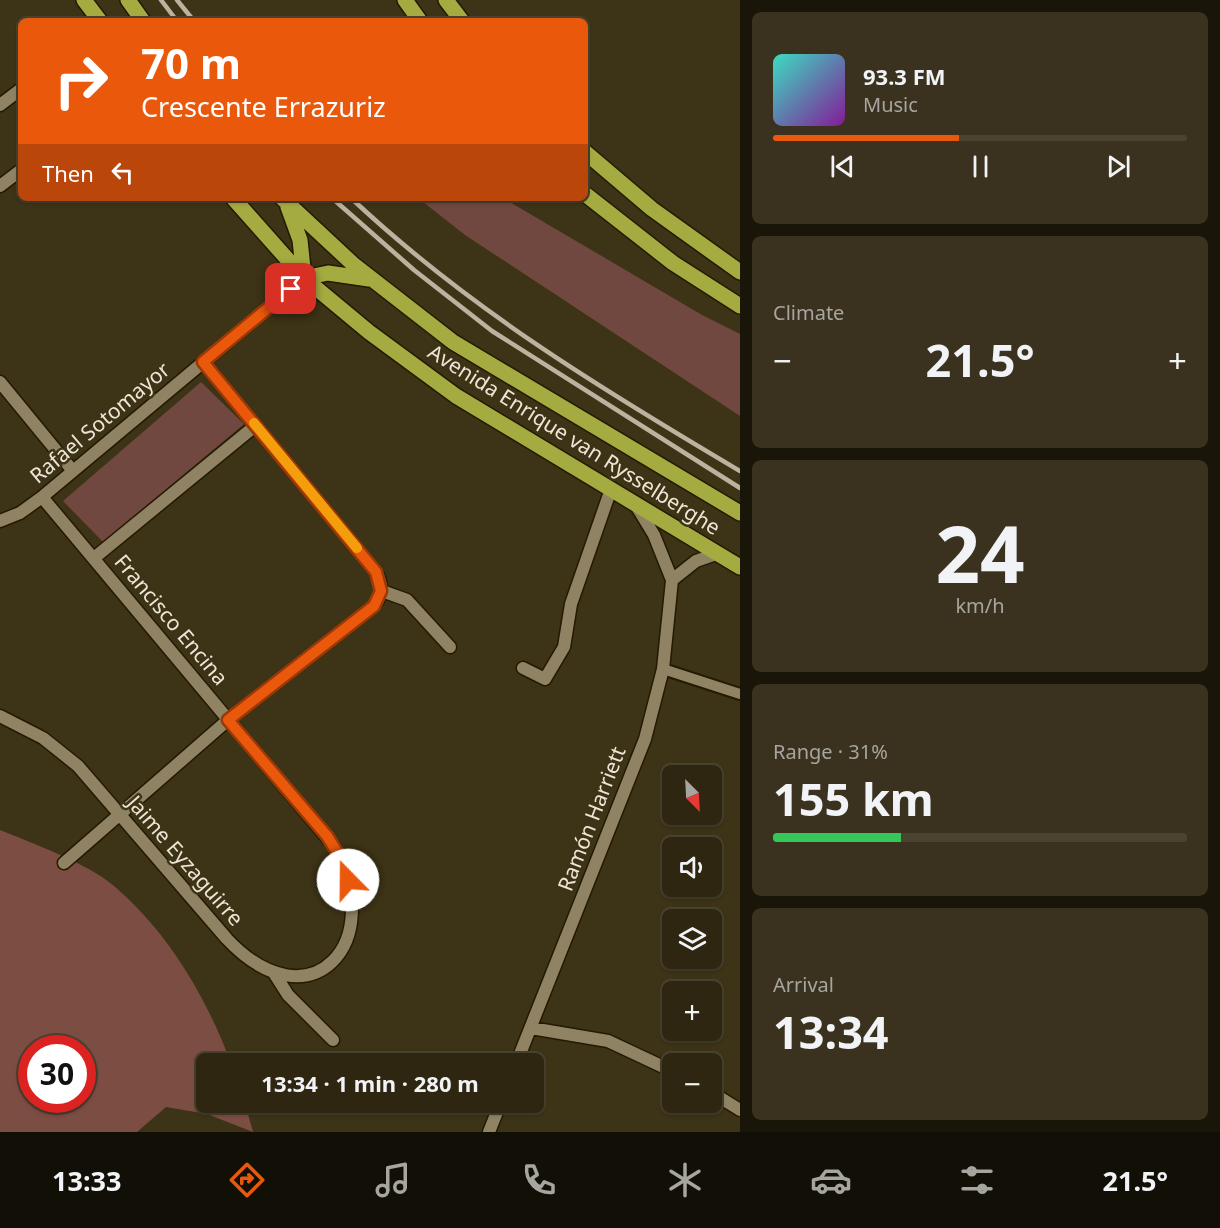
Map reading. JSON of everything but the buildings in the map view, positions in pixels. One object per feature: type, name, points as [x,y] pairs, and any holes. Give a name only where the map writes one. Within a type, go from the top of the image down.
[{"type":"main road","points":[[84,0],[98,18]]},
{"type":"main road","points":[[128,0],[141,18]]},
{"type":"main road","points":[[405,0],[418,18]]},
{"type":"main road","points":[[446,0],[460,18]]},
{"type":"main road","points":[[588,156],[652,209],[740,272]]},
{"type":"main road","points":[[588,196],[673,262],[740,306]]},
{"type":"main road","name":"Avenida Enrique van Rysselberghe","points":[[236,201],[304,278],[369,332],[456,396],[740,567]]},
{"type":"main road","points":[[284,201],[300,240],[304,278],[328,273],[373,280]]},
{"type":"main road","name":"Avenida Enrique van Rysselberghe","points":[[285,201],[373,280],[425,322],[491,367],[740,513]]},
{"type":"street","points":[[0,105],[18,91]]},
{"type":"street","points":[[0,186],[18,172]]},
{"type":"street","name":"Rafael Sotomayor","points":[[0,521],[20,513],[42,497],[304,278]]},
{"type":"street","points":[[64,863],[228,720],[374,606],[381,591],[376,572],[203,362]]},
{"type":"street","points":[[0,382],[73,471]]},
{"type":"street","points":[[93,558],[255,426]]},
{"type":"street","points":[[524,668],[545,679],[564,646],[571,604],[612,489]]},
{"type":"street","name":"Francisco Encina","points":[[42,497],[333,845],[344,867],[351,893],[350,933],[339,957],[325,967],[309,973],[288,975],[274,973]]},
{"type":"street","name":"Ramón Harriett","points":[[521,1053],[645,739],[663,669],[672,580],[654,535],[635,503]]},
{"type":"street","points":[[672,580],[687,566],[716,554]]},
{"type":"street","points":[[381,591],[407,600],[450,647]]},
{"type":"street","name":"Jaime Eyzaguirre","points":[[0,716],[43,738],[61,751],[237,950],[274,973],[288,995],[333,1040]]},
{"type":"street","points":[[531,1028],[608,1041],[662,1066]]},
{"type":"street","points":[[722,1099],[740,1110]]},
{"type":"street","points":[[489,1132],[497,1113]]},
{"type":"lane","points":[[663,669],[740,694]]},
{"type":"shaded area","points":[[422,201],[508,201],[702,315],[740,334],[740,416],[465,235]]},
{"type":"shaded area","points":[[201,382],[244,424],[103,542],[63,501]]},
{"type":"shaded area","points":[[0,830],[90,870],[114,886],[134,904],[169,945],[184,967],[221,1038],[227,1053],[196,1053],[196,1112],[166,1107],[137,1132],[0,1132]]},
{"type":"shaded area","points":[[201,1113],[248,1113],[253,1132]]},
{"type":"railway","points":[[161,0],[175,18]]},
{"type":"railway","points":[[177,0],[192,18]]},
{"type":"railway","points":[[335,201],[414,270],[492,331],[740,488]]},
{"type":"railway","points":[[354,201],[442,276],[489,311],[638,410],[740,471]]},
{"type":"slow traffic","points":[[254,423],[357,548]]},
{"type":"route","points":[[291,289],[203,362],[376,572],[380,578],[381,591],[374,606],[228,720],[327,836],[339,855],[348,880]]}]
